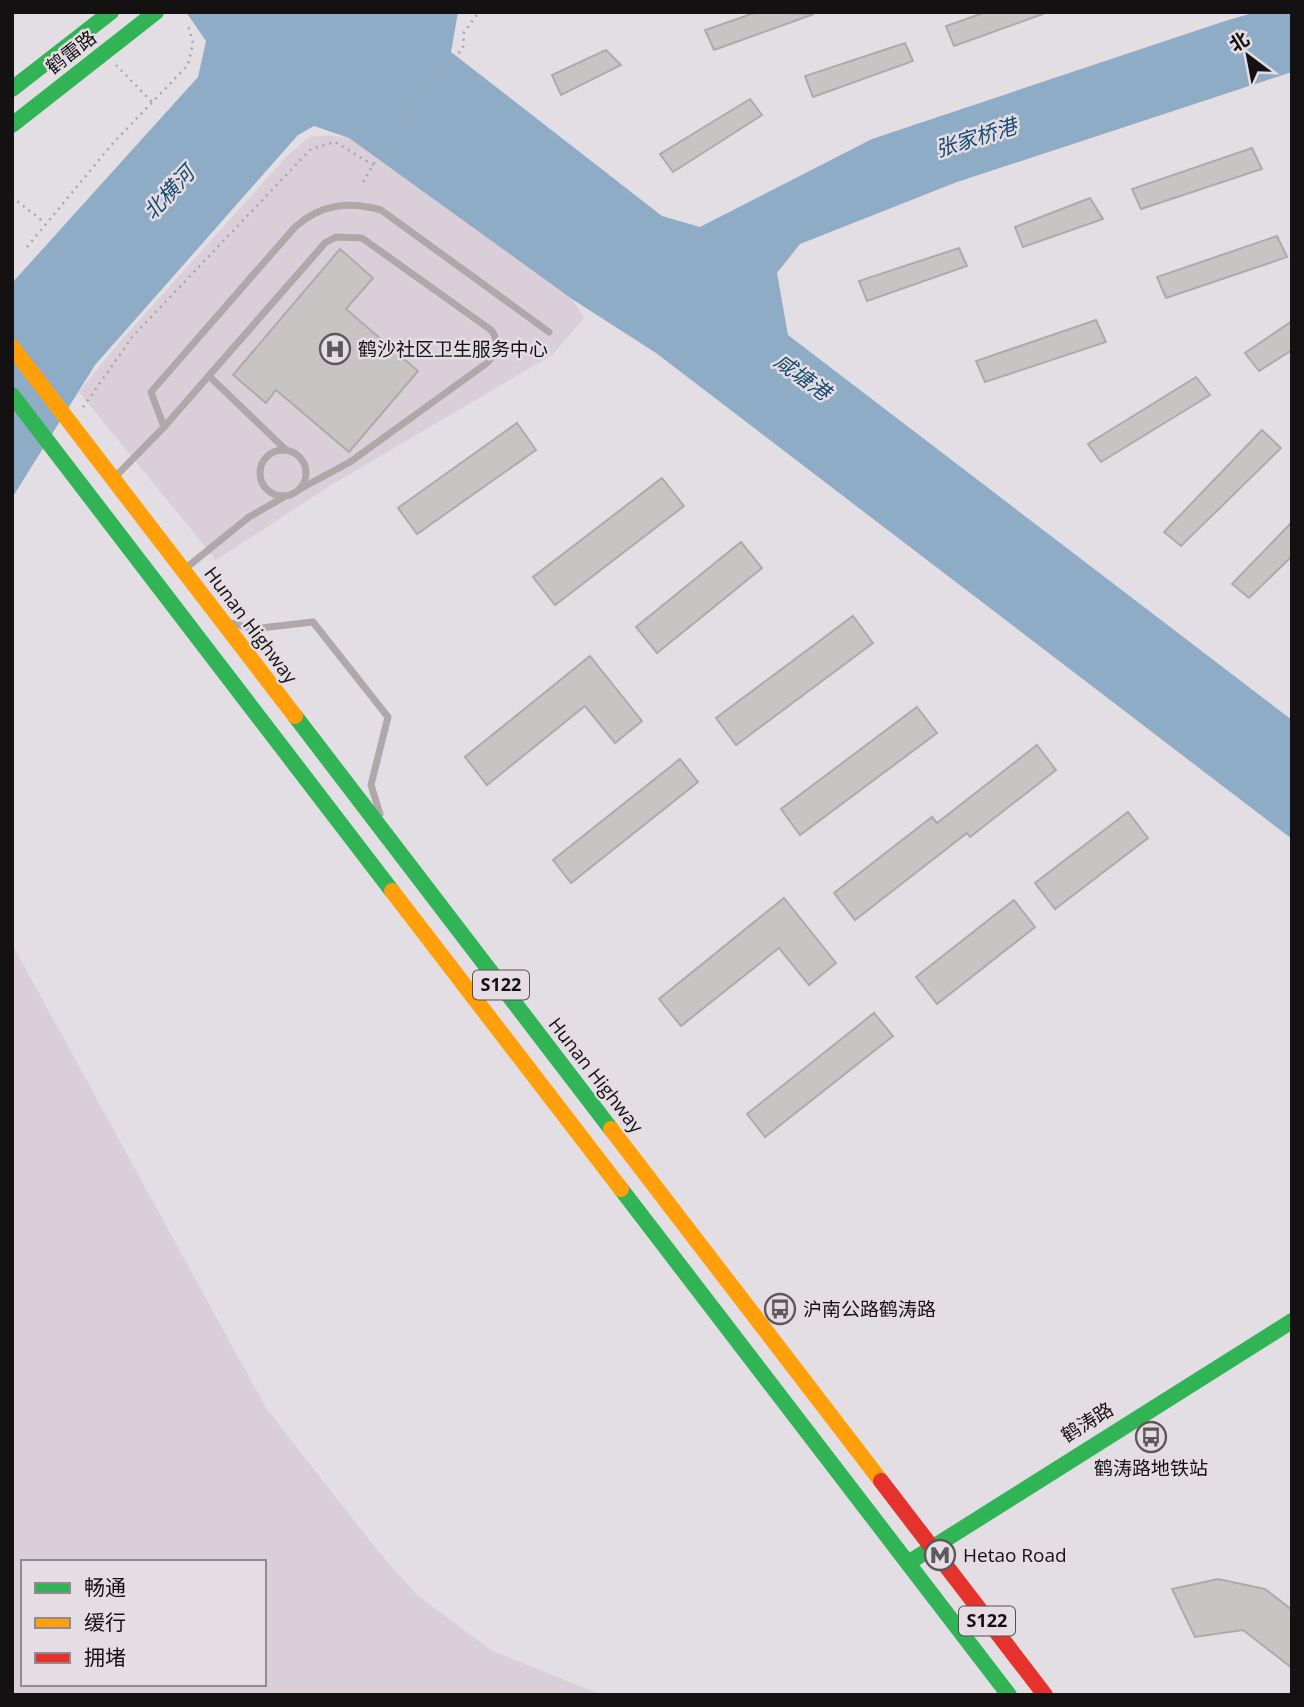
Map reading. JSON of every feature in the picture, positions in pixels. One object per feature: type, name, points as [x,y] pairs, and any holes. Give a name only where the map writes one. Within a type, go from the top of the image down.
[{"type":"main road","points":[[12,89],[111,12]]},
{"type":"main road","name":"鹤雷路","points":[[12,125],[156,12]]},
{"type":"main road","name":"Hunan Highway","points":[[12,347],[387,838],[752,1309],[930,1547],[1045,1695]]},
{"type":"main road","name":"S122","points":[[12,395],[1009,1695]]},
{"type":"main road","name":"鹤涛路","points":[[908,1563],[1292,1321]]},
{"type":"lane","points":[[164,426],[150,391],[295,227],[307,217],[334,206],[351,203],[381,210],[550,332]]},
{"type":"lane","points":[[113,479],[209,376],[325,243],[336,237],[347,235],[372,243],[495,335],[496,348],[487,363],[350,462],[249,517],[183,571]]},
{"type":"lane","points":[[209,376],[286,450],[300,456],[306,469],[300,489]]},
{"type":"lane","points":[[285,496],[277,495],[264,486],[260,471],[266,457],[286,450]]},
{"type":"lane","points":[[220,619],[252,629],[313,622],[388,717],[371,785],[387,838]]},
{"type":"path","points":[[363,182],[392,133],[463,48],[464,32],[480,12]]},
{"type":"path","points":[[27,247],[45,223],[188,65],[193,43],[188,25]]},
{"type":"path","points":[[105,52],[152,103]]},
{"type":"path","points":[[71,424],[133,336],[311,149],[335,142],[373,165]]},
{"type":"path","points":[[12,197],[45,223]]},
{"type":"shaded area","name":"鹤沙社区卫生服务中心","points":[[328,135],[349,138],[572,299],[584,318],[552,355],[333,484],[216,560],[79,392],[118,344],[286,157],[309,137]]},
{"type":"shaded area","points":[[12,944],[266,1408],[377,1550],[417,1595],[491,1650],[602,1695],[12,1695]]},
{"type":"water","points":[[186,12],[458,12],[451,52],[662,216],[700,227],[872,139],[1225,21],[1256,12],[1292,12],[1292,72],[957,182],[800,244],[777,273],[788,335],[1292,720],[1292,839],[656,353],[572,299],[349,138],[314,126],[298,135],[95,365],[12,498],[12,283],[198,77],[206,41]]},
{"type":"building","points":[[757,12],[814,14],[714,50],[705,30]]},
{"type":"building","points":[[986,12],[1043,14],[954,46],[946,26]]},
{"type":"building","points":[[905,43],[913,61],[813,97],[805,76]]},
{"type":"building","points":[[606,50],[621,65],[561,95],[552,75]]},
{"type":"building","points":[[750,99],[762,115],[673,172],[660,154]]},
{"type":"building","points":[[1252,148],[1262,169],[1141,209],[1132,189]]},
{"type":"building","points":[[1090,198],[1103,219],[1023,247],[1015,227]]},
{"type":"building","points":[[1277,236],[1287,257],[1166,298],[1157,277]]},
{"type":"building","points":[[959,248],[967,266],[867,301],[859,281]]},
{"type":"building","points":[[340,249],[373,278],[346,309],[418,371],[349,452],[276,390],[266,403],[233,375]]},
{"type":"building","points":[[1096,320],[1106,342],[985,382],[976,361]]},
{"type":"building","points":[[1292,321],[1292,350],[1259,371],[1245,353]]},
{"type":"building","points":[[1196,377],[1210,395],[1101,462],[1088,444]]},
{"type":"building","points":[[517,423],[536,450],[417,534],[398,508]]},
{"type":"building","points":[[1262,430],[1281,448],[1181,546],[1164,532]]},
{"type":"building","points":[[662,478],[684,506],[555,605],[533,577]]},
{"type":"building","points":[[1292,522],[1292,556],[1249,598],[1232,584]]},
{"type":"building","points":[[741,542],[762,568],[657,653],[636,627]]},
{"type":"building","points":[[853,616],[873,643],[736,745],[716,718]]},
{"type":"building","points":[[590,656],[642,721],[615,743],[585,706],[487,785],[465,757]]},
{"type":"building","points":[[917,707],[937,733],[800,835],[781,809]]},
{"type":"building","points":[[1037,745],[1056,770],[970,837],[967,833],[855,920],[834,893],[932,817],[937,823]]},
{"type":"building","points":[[680,759],[698,782],[571,883],[553,860]]},
{"type":"building","points":[[1128,812],[1148,838],[1055,909],[1035,883]]},
{"type":"building","points":[[784,898],[836,963],[809,985],[779,948],[681,1026],[659,999]]},
{"type":"building","points":[[1014,900],[1035,927],[937,1004],[916,977]]},
{"type":"building","points":[[874,1013],[893,1036],[765,1137],[747,1114]]},
{"type":"building","points":[[1218,1579],[1265,1589],[1292,1610],[1292,1668],[1243,1630],[1195,1637],[1172,1589]]},
{"type":"traffic: fast","points":[[12,89],[111,12]]},
{"type":"traffic: fast","points":[[12,125],[156,12]]},
{"type":"traffic: fast","points":[[12,395],[392,891]]},
{"type":"traffic: fast","points":[[295,716],[611,1129]]},
{"type":"traffic: fast","points":[[621,1189],[1009,1695]]},
{"type":"traffic: fast","points":[[908,1563],[1292,1321]]},
{"type":"traffic: slow","points":[[12,347],[295,716]]},
{"type":"traffic: slow","points":[[392,891],[621,1189]]},
{"type":"traffic: slow","points":[[611,1129],[881,1481]]},
{"type":"traffic: jam","points":[[881,1481],[1045,1695]]},
{"type":"place","name":"鹤沙社区卫生服务中心","points":[[335,349]]},
{"type":"place","name":"沪南公路鹤涛路","points":[[780,1309]]},
{"type":"place","name":"鹤涛路地铁站","points":[[1151,1437]]},
{"type":"place","name":"Hetao Road","points":[[940,1555]]},
{"type":"water label","name":"张家桥港","points":[[976,138]]},
{"type":"water label","name":"北横河","points":[[169,193]]},
{"type":"water label","name":"咸塘港","points":[[802,377]]}]
